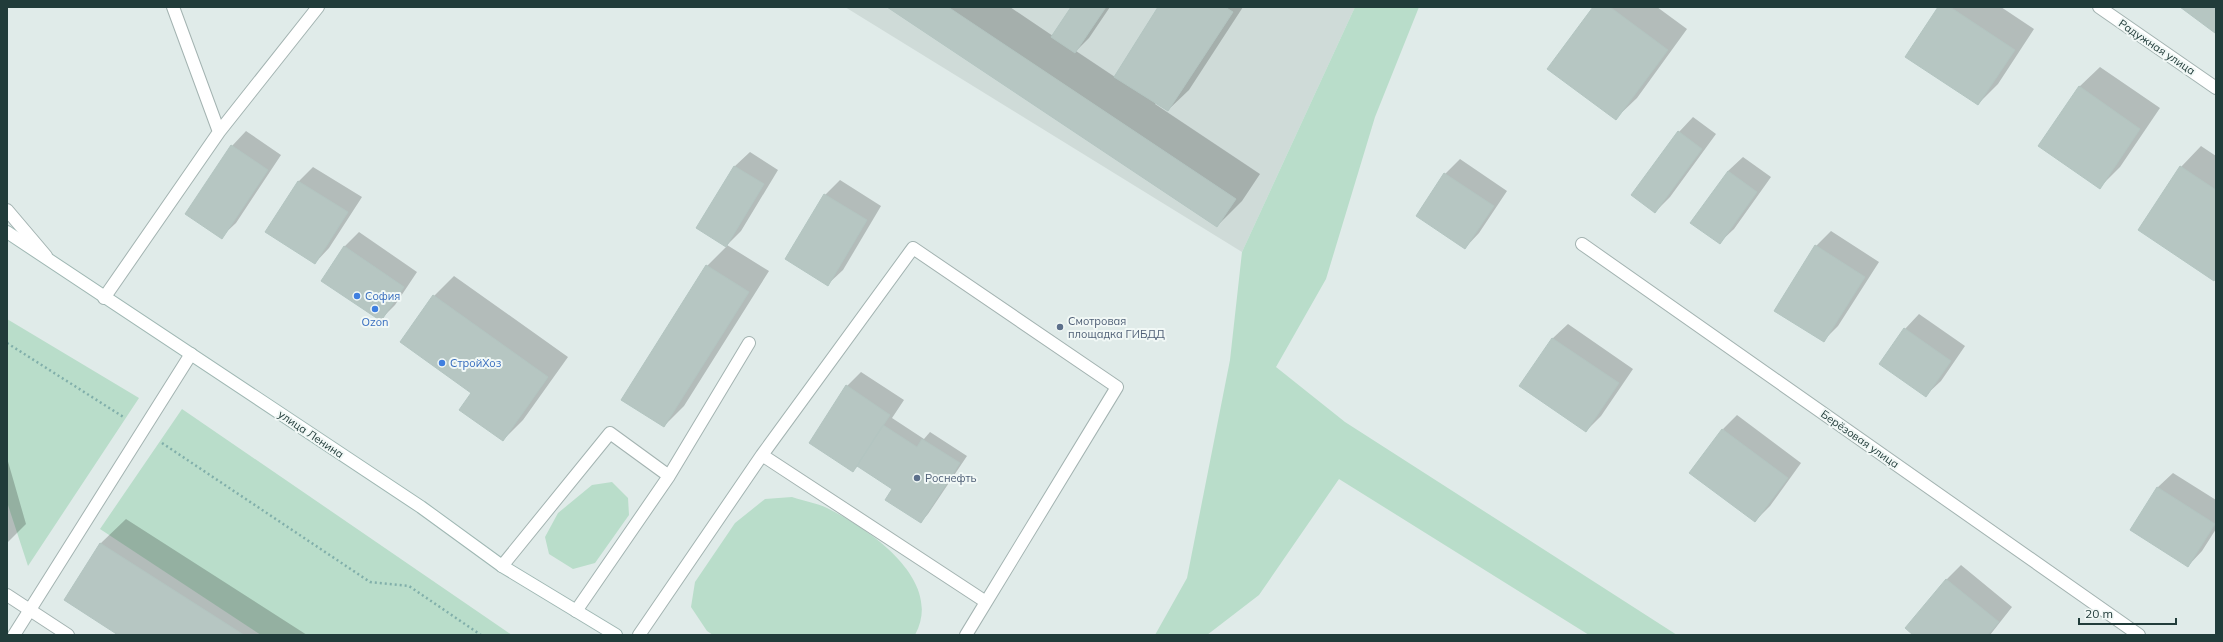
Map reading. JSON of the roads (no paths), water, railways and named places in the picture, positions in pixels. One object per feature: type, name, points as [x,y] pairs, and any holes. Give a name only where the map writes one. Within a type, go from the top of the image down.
[{"type":"street","points":[[173,7],[219,132]]},
{"type":"street","points":[[104,298],[219,132],[318,7]]},
{"type":"street","name":"Радужная улица","points":[[2099,7],[2216,88]]},
{"type":"street","points":[[7,210],[49,260]]},
{"type":"street","name":"улица Ленина","points":[[7,232],[104,298],[421,507],[502,566],[616,635]]},
{"type":"street","name":"Берёзовая улица","points":[[1582,244],[2139,635]]},
{"type":"street","points":[[638,635],[762,455],[912,248],[1117,387],[966,635]]},
{"type":"street","points":[[576,611],[669,476],[749,343]]},
{"type":"street","points":[[14,635],[142,429],[191,354]]},
{"type":"street","points":[[502,566],[610,433],[669,476]]},
{"type":"street","points":[[762,455],[986,602]]},
{"type":"street","points":[[7,595],[68,635]]},
{"type":"place","name":"София","points":[[357,296]]},
{"type":"place","name":"Ozon","points":[[375,309]]},
{"type":"place","name":"Смотровая площадка ГИБДД","points":[[1060,327]]},
{"type":"place","name":"СтройХоз","points":[[442,363]]},
{"type":"place","name":"Роснефть","points":[[917,478]]}]
